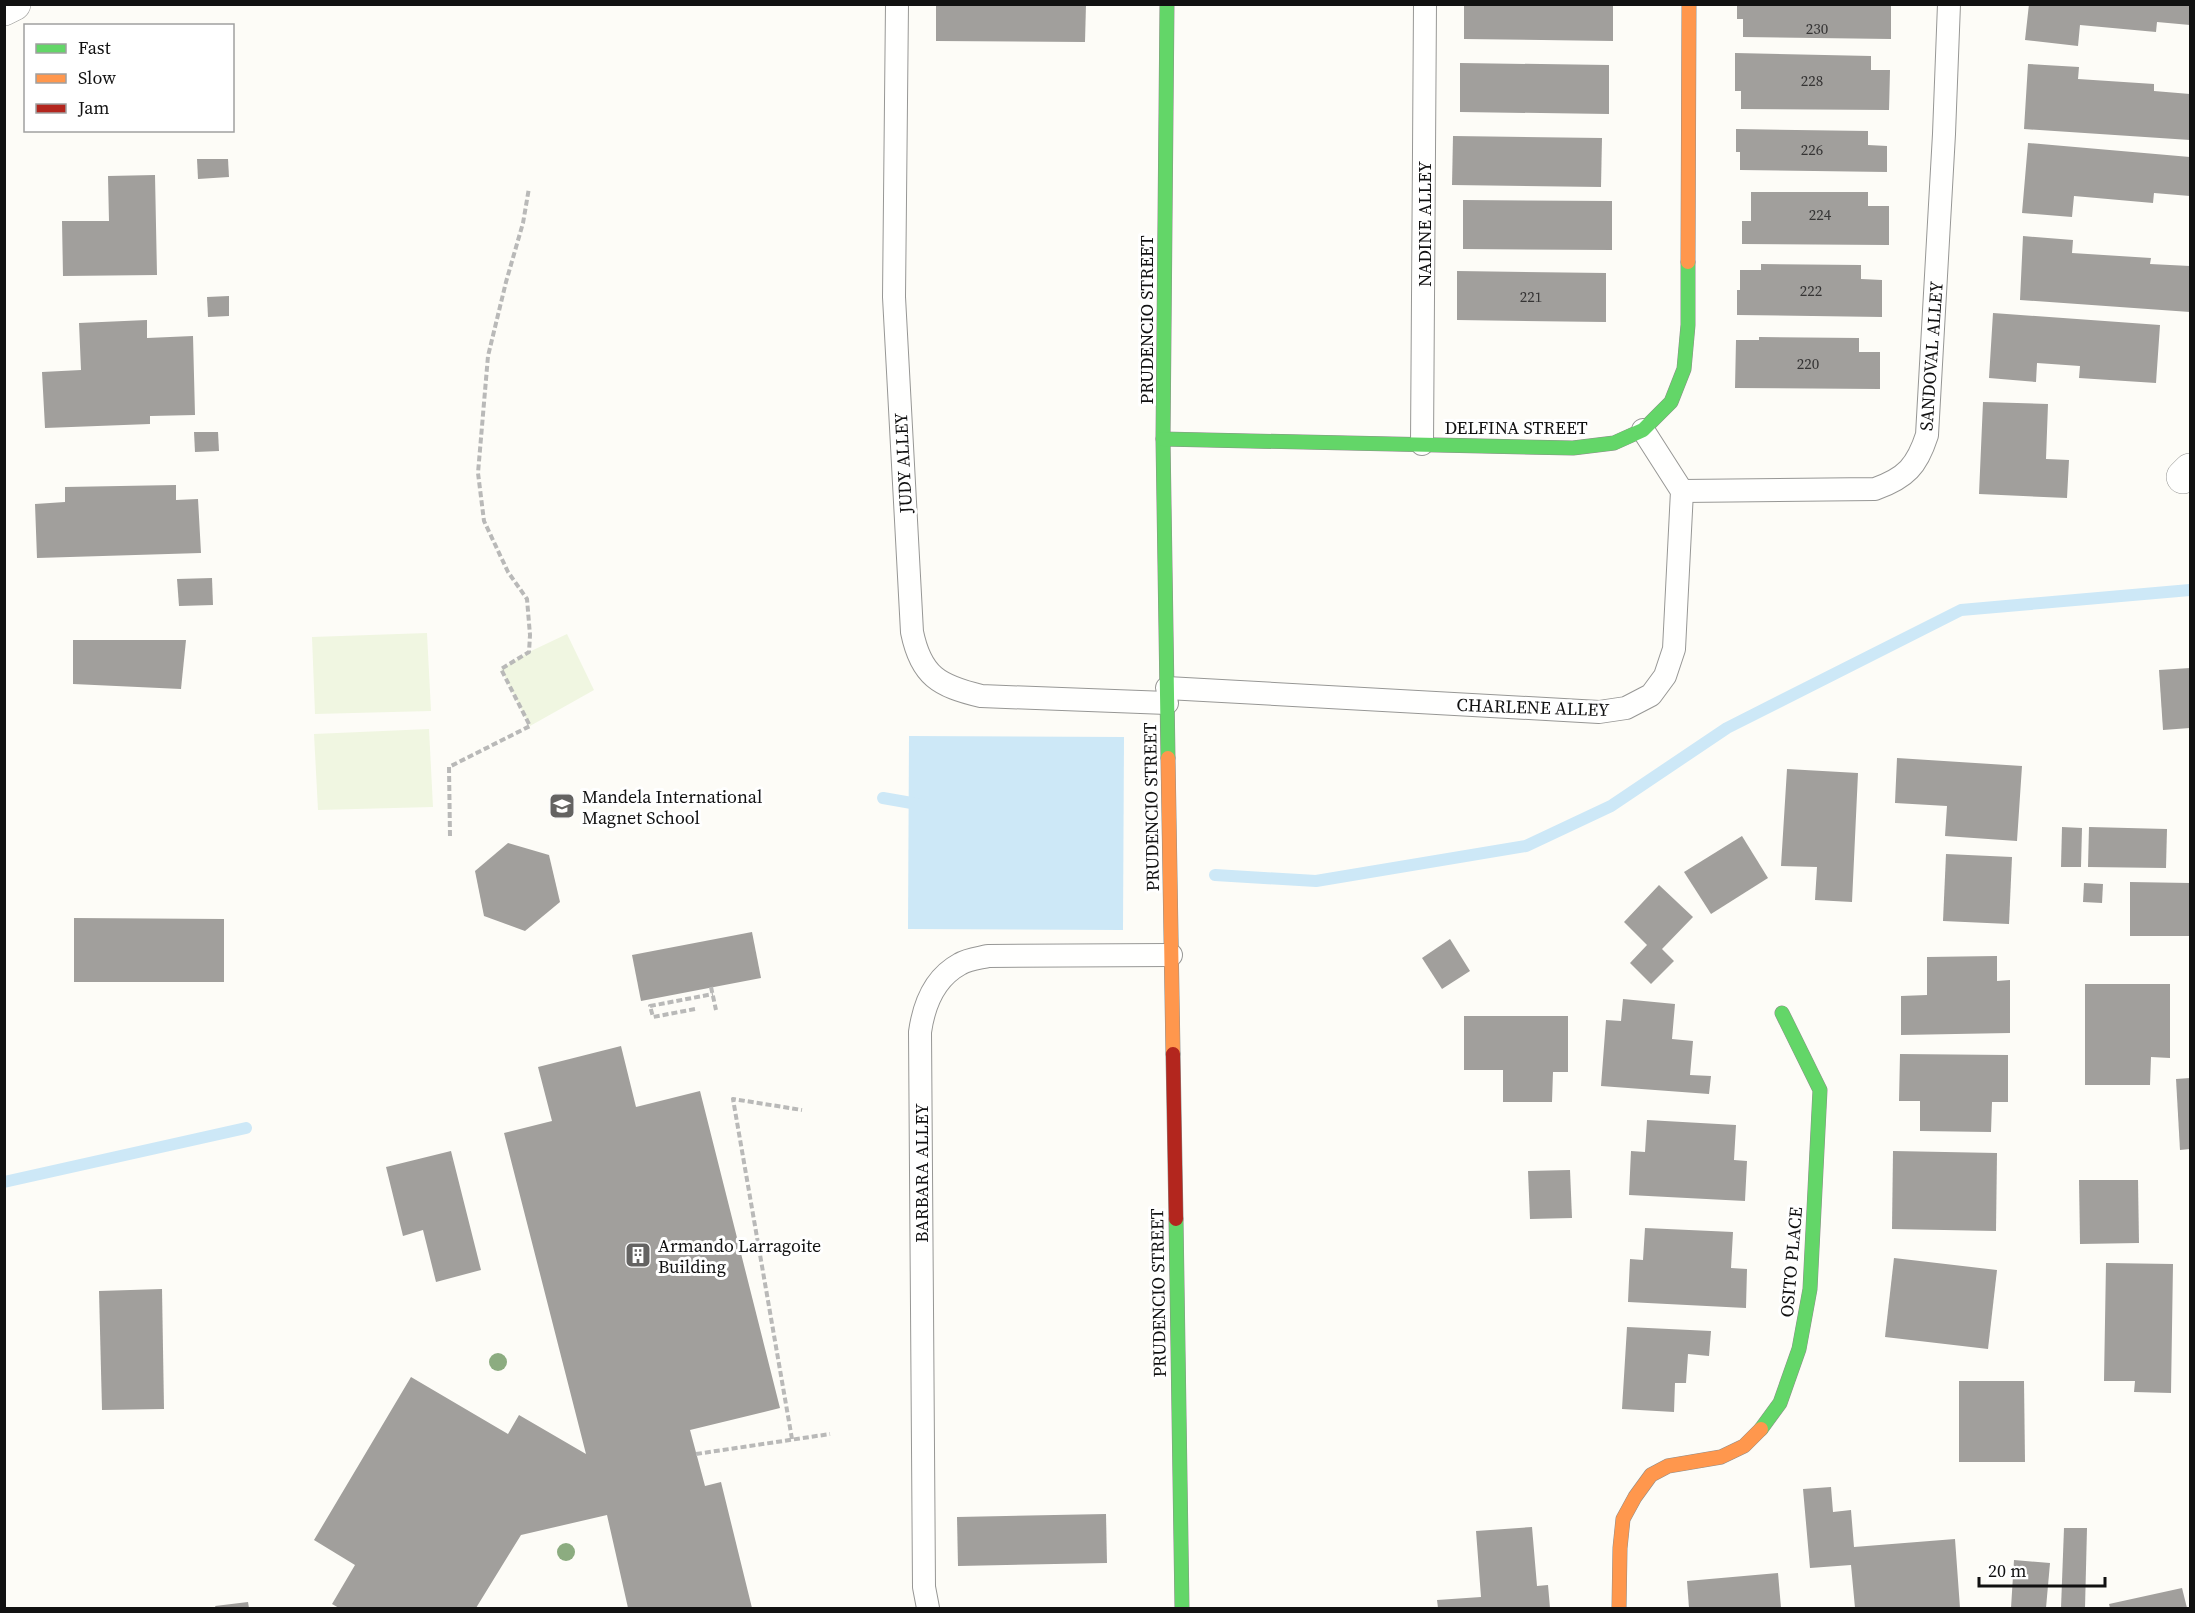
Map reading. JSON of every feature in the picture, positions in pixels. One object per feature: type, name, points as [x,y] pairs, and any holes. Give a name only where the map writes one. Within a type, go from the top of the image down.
[{"type":"street","points":[[4,9],[14,4]]},
{"type":"street","name":"PRUDENCIO STREET","points":[[1167,4],[1163,439],[1182,1608]]},
{"type":"street","name":"DELFINA STREET","points":[[1163,439],[1574,448],[1614,443],[1644,430],[1671,402],[1684,369],[1688,325],[1689,4]]},
{"type":"street","name":"OSITO PLACE","points":[[1619,1608],[1623,1519],[1635,1497],[1651,1475],[1668,1466],[1721,1457],[1744,1446],[1765,1425],[1780,1403],[1799,1349],[1810,1289],[1820,1090],[1782,1013]]},
{"type":"lane","name":"JUDY ALLEY","points":[[897,4],[894,297],[912,633],[916,653],[926,669],[940,682],[960,691],[981,696],[1167,695]]},
{"type":"lane","name":"NADINE ALLEY","points":[[1422,444],[1425,4]]},
{"type":"lane","name":"SANDOVAL ALLEY","points":[[1682,491],[1875,489],[1894,482],[1909,472],[1922,453],[1928,423],[1949,4]]},
{"type":"lane","points":[[1644,430],[1682,491]]},
{"type":"lane","name":"CHARLENE ALLEY","points":[[1167,695],[1599,712],[1626,708],[1651,695],[1665,676],[1674,649],[1682,491]]},
{"type":"lane","name":"BARBARA ALLEY","points":[[928,1608],[924,1575],[920,1032],[923,1012],[930,994],[941,978],[962,963],[988,956],[1171,955]]},
{"type":"path","points":[[450,836],[449,767],[530,726],[501,669],[529,652],[527,600],[508,572],[484,521],[478,473],[488,356],[523,224],[529,188]]},
{"type":"path","points":[[711,987],[716,1010]]},
{"type":"path","points":[[695,1009],[653,1017],[650,1006],[712,994]]},
{"type":"path","points":[[792,1439],[733,1099],[802,1110]]},
{"type":"path","points":[[696,1454],[830,1434]]},
{"type":"green space","points":[[427,633],[431,711],[315,714],[312,637]]},
{"type":"green space","points":[[567,634],[594,690],[530,726],[501,669],[529,652]]},
{"type":"green space","points":[[429,729],[433,807],[318,810],[314,734]]},
{"type":"water","points":[[909,736],[1124,737],[1123,930],[908,929]]},
{"type":"building","points":[[936,4],[1086,4],[1085,42],[936,41]]},
{"type":"building","points":[[1464,4],[1613,4],[1613,41],[1464,39]]},
{"type":"building","points":[[1737,4],[1891,4],[1891,39],[1743,37],[1743,19],[1737,19]]},
{"type":"building","points":[[2029,4],[2190,4],[2190,25],[2157,22],[2156,32],[2080,25],[2078,46],[2025,40]]},
{"type":"building","points":[[1735,53],[1871,56],[1871,70],[1890,70],[1889,110],[1741,109],[1741,91],[1735,91]]},
{"type":"building","points":[[1460,63],[1609,65],[1609,114],[1460,112]]},
{"type":"building","points":[[2028,64],[2079,67],[2078,79],[2154,84],[2154,91],[2190,94],[2190,140],[2024,129]]},
{"type":"building","points":[[1736,129],[1868,131],[1868,145],[1887,146],[1887,172],[1740,170],[1740,152],[1736,152]]},
{"type":"building","points":[[1453,136],[1602,138],[1601,187],[1452,185]]},
{"type":"building","points":[[2028,143],[2190,157],[2190,196],[2154,193],[2153,203],[2074,196],[2072,217],[2022,213]]},
{"type":"building","points":[[197,159],[228,159],[229,177],[198,179]]},
{"type":"building","points":[[155,175],[157,275],[63,276],[62,221],[109,221],[108,176]]},
{"type":"building","points":[[1751,192],[1868,192],[1868,206],[1889,206],[1889,245],[1742,244],[1742,221],[1751,221]]},
{"type":"building","points":[[1463,200],[1612,201],[1612,250],[1463,249]]},
{"type":"building","points":[[2023,236],[2073,240],[2072,253],[2151,258],[2150,264],[2190,266],[2190,312],[2020,300]]},
{"type":"building","points":[[1761,264],[1861,265],[1861,279],[1882,280],[1882,317],[1737,315],[1740,270],[1761,270]]},
{"type":"building","points":[[1457,271],[1606,273],[1606,322],[1457,320]]},
{"type":"building","points":[[229,296],[229,316],[208,317],[207,297]]},
{"type":"building","points":[[1993,313],[2160,325],[2156,383],[2079,378],[2080,366],[2037,363],[2036,382],[1989,378]]},
{"type":"building","points":[[147,320],[147,338],[193,336],[195,415],[150,416],[150,424],[45,428],[42,372],[81,370],[79,323]]},
{"type":"building","points":[[1759,337],[1859,338],[1859,352],[1880,352],[1880,389],[1735,388],[1736,340],[1759,340]]},
{"type":"building","points":[[1983,402],[2048,404],[2046,459],[2069,460],[2067,498],[1979,494]]},
{"type":"building","points":[[194,432],[218,432],[219,451],[195,452]]},
{"type":"building","points":[[176,485],[176,500],[198,499],[201,553],[37,558],[35,504],[65,502],[65,487]]},
{"type":"building","points":[[212,578],[213,605],[179,606],[177,579]]},
{"type":"building","points":[[73,640],[186,640],[181,689],[73,684]]},
{"type":"building","points":[[2190,668],[2190,728],[2163,730],[2159,670]]},
{"type":"building","points":[[1897,758],[2022,766],[2017,841],[1945,836],[1947,806],[1895,803]]},
{"type":"building","points":[[1787,769],[1858,773],[1852,902],[1815,900],[1817,867],[1781,866]]},
{"type":"building","points":[[2062,827],[2082,828],[2081,867],[2061,867]]},
{"type":"building","points":[[2089,827],[2167,829],[2166,868],[2088,867]]},
{"type":"building","points":[[1742,836],[1768,878],[1711,914],[1684,872]]},
{"type":"building","points":[[508,843],[549,855],[560,902],[525,931],[484,916],[475,871]]},
{"type":"building","points":[[1946,854],[2012,857],[2009,924],[1943,921]]},
{"type":"building","points":[[2130,882],[2190,883],[2190,936],[2130,936]]},
{"type":"building","points":[[2084,883],[2103,884],[2102,903],[2083,902]]},
{"type":"building","points":[[1659,885],[1693,917],[1662,949],[1674,961],[1651,984],[1630,963],[1647,945],[1624,922]]},
{"type":"building","points":[[74,918],[224,919],[224,982],[74,982]]},
{"type":"building","points":[[752,932],[761,978],[641,1001],[632,955]]},
{"type":"building","points":[[1450,939],[1470,971],[1442,989],[1422,958]]},
{"type":"building","points":[[1997,956],[1997,981],[2010,980],[2010,1033],[1901,1035],[1901,996],[1927,995],[1927,957]]},
{"type":"building","points":[[2085,984],[2170,984],[2170,1058],[2151,1057],[2150,1085],[2085,1085]]},
{"type":"building","points":[[1623,999],[1675,1004],[1672,1039],[1693,1041],[1690,1075],[1711,1076],[1709,1094],[1601,1086],[1606,1020],[1621,1021]]},
{"type":"building","points":[[1464,1016],[1568,1016],[1568,1072],[1553,1072],[1552,1102],[1503,1102],[1503,1070],[1464,1070]]},
{"type":"building","name":"Armando Larragoite Building","points":[[621,1046],[636,1107],[700,1091],[780,1408],[690,1430],[705,1486],[721,1482],[752,1608],[628,1608],[607,1515],[521,1535],[476,1608],[339,1608],[332,1604],[355,1565],[314,1540],[411,1377],[508,1434],[519,1415],[586,1454],[504,1133],[552,1121],[538,1067]]},
{"type":"building","points":[[1900,1054],[2008,1055],[2008,1102],[1992,1102],[1991,1132],[1920,1131],[1920,1101],[1899,1101]]},
{"type":"building","points":[[2190,1078],[2190,1149],[2180,1150],[2176,1079]]},
{"type":"building","points":[[1647,1120],[1736,1125],[1734,1160],[1747,1161],[1745,1201],[1629,1195],[1631,1151],[1645,1152]]},
{"type":"building","points":[[451,1151],[481,1270],[436,1282],[423,1230],[403,1236],[386,1167]]},
{"type":"building","points":[[1893,1151],[1997,1153],[1996,1231],[1892,1229]]},
{"type":"building","points":[[1570,1170],[1572,1218],[1530,1219],[1528,1171]]},
{"type":"building","points":[[2079,1180],[2138,1180],[2139,1243],[2080,1244]]},
{"type":"building","points":[[1645,1228],[1733,1232],[1731,1268],[1747,1269],[1746,1308],[1628,1302],[1630,1259],[1643,1260]]},
{"type":"building","points":[[1894,1258],[1997,1270],[1988,1349],[1885,1337]]},
{"type":"building","points":[[2106,1263],[2173,1264],[2171,1393],[2134,1392],[2135,1381],[2104,1381]]},
{"type":"building","points":[[162,1289],[164,1409],[102,1410],[99,1291]]},
{"type":"building","points":[[1627,1327],[1711,1331],[1709,1356],[1688,1354],[1686,1383],[1675,1383],[1674,1412],[1622,1409]]},
{"type":"building","points":[[1959,1381],[2024,1381],[2025,1462],[1959,1462]]},
{"type":"building","points":[[1831,1487],[1833,1512],[1851,1510],[1854,1547],[1955,1539],[1960,1608],[1855,1608],[1851,1565],[1810,1568],[1803,1489]]},
{"type":"building","points":[[1106,1514],[1107,1563],[958,1566],[957,1517]]},
{"type":"building","points":[[1532,1527],[1537,1586],[1548,1585],[1550,1608],[1438,1608],[1437,1600],[1481,1597],[1476,1531]]},
{"type":"building","points":[[2064,1528],[2087,1528],[2085,1608],[2061,1608]]},
{"type":"building","points":[[2014,1560],[2050,1563],[2046,1608],[2011,1608]]},
{"type":"building","points":[[1778,1573],[1781,1608],[1689,1608],[1687,1581]]},
{"type":"building","points":[[2182,1588],[2187,1608],[2110,1608],[2109,1604]]},
{"type":"building","points":[[248,1602],[249,1608],[216,1608],[215,1606]]},
{"type":"waterway","points":[[1215,875],[1316,881],[1526,846],[1611,806],[1727,728],[1961,610],[2190,590]]},
{"type":"waterway","points":[[883,798],[923,805]]},
{"type":"waterway","points":[[4,1182],[246,1128]]},
{"type":"traffic: fast","points":[[1167,4],[1163,439],[1168,758]]},
{"type":"traffic: fast","points":[[1163,439],[1573,448],[1614,443],[1643,430],[1671,402],[1684,369],[1688,325],[1688,262]]},
{"type":"traffic: fast","points":[[1761,1429],[1780,1403],[1799,1349],[1810,1289],[1820,1090],[1782,1013]]},
{"type":"traffic: fast","points":[[1176,1219],[1182,1608]]},
{"type":"traffic: slow","points":[[1688,262],[1689,4]]},
{"type":"traffic: slow","points":[[1168,758],[1173,1054]]},
{"type":"traffic: slow","points":[[1619,1608],[1623,1519],[1651,1475],[1668,1466],[1721,1457],[1744,1446],[1761,1429]]},
{"type":"traffic: jam","points":[[1173,1054],[1176,1219]]},
{"type":"place","name":"Mandela International Magnet School","points":[[562,806]]},
{"type":"place","name":"Armando Larragoite Building","points":[[638,1255]]}]
